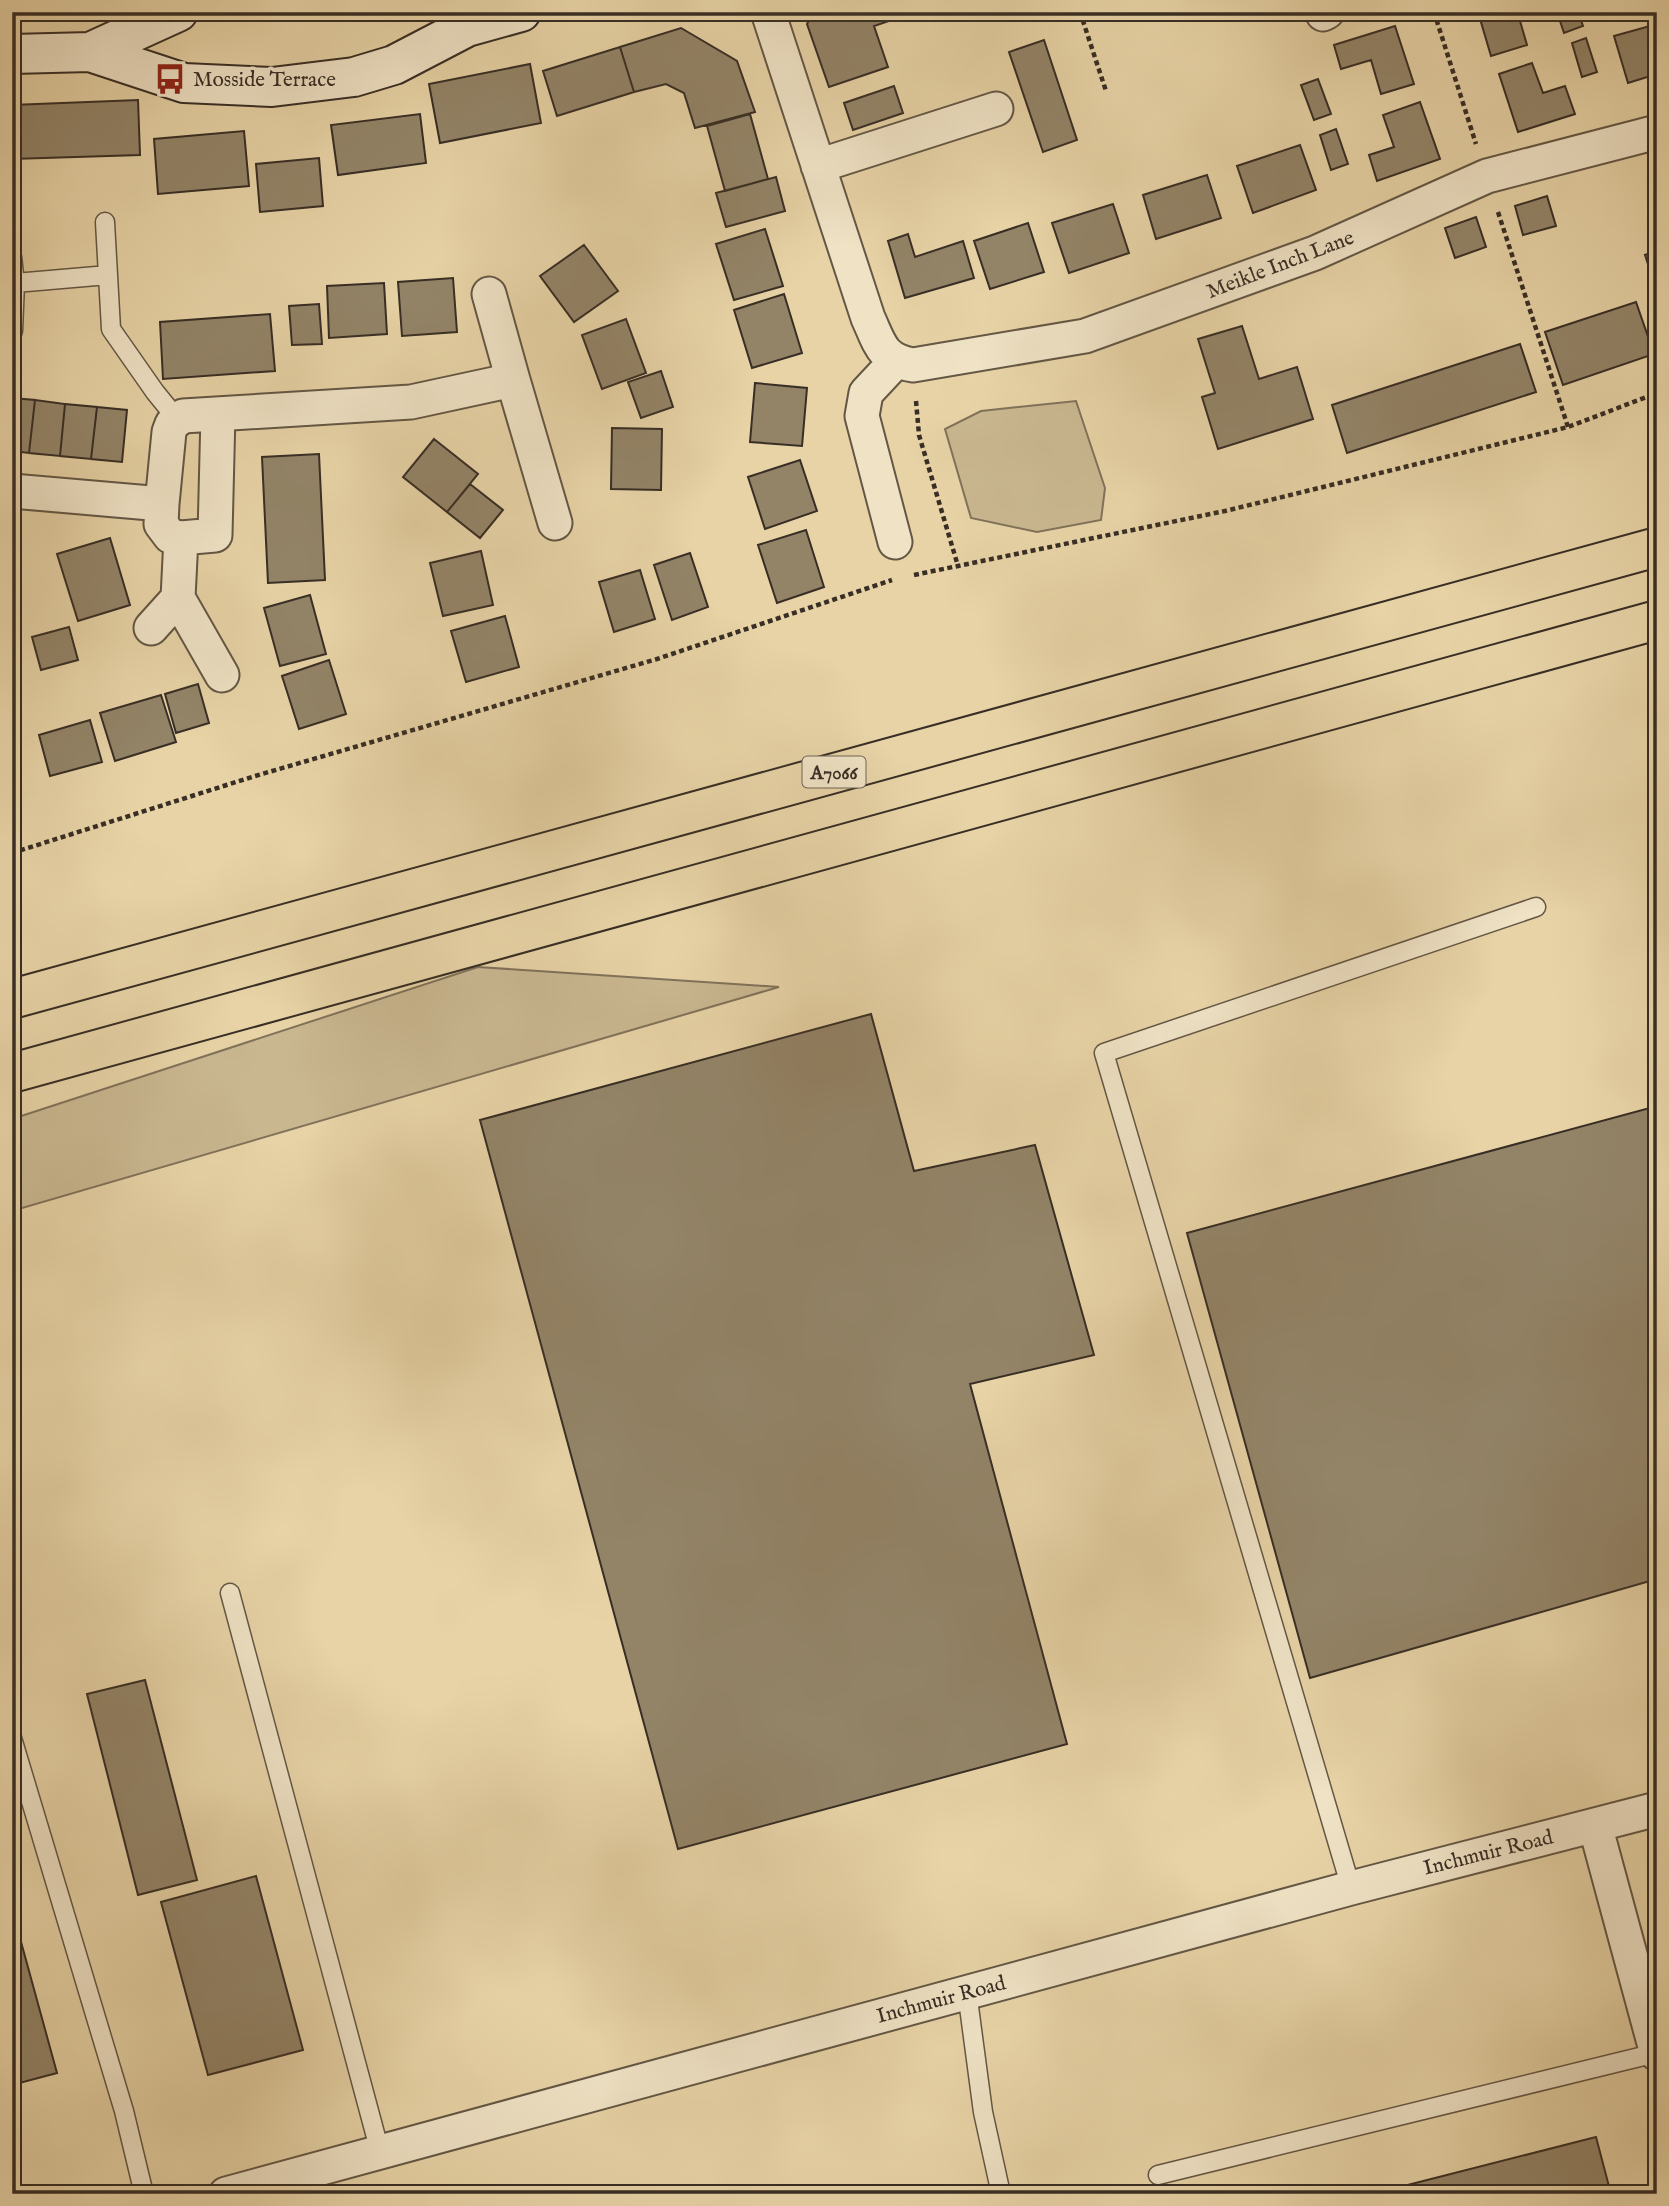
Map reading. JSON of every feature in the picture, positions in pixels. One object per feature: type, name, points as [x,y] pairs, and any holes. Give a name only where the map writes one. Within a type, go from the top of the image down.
[{"type":"main road","name":"A7066","points":[[12,999],[1657,547]]},
{"type":"main road","points":[[12,1073],[1657,620]]},
{"type":"street","points":[[90,52],[178,12]]},
{"type":"street","points":[[432,12],[467,27]]},
{"type":"street","points":[[12,54],[90,52],[184,83],[272,87],[354,77],[394,65],[467,27],[521,12]]},
{"type":"street","points":[[768,12],[868,318],[882,348],[904,364],[866,393],[862,416],[895,542]]},
{"type":"street","points":[[818,166],[996,110]]},
{"type":"street","name":"Meikle Inch Lane","points":[[904,364],[1085,336],[1315,253],[1487,176],[1657,132]]},
{"type":"street","points":[[489,294],[555,523]]},
{"type":"street","points":[[218,414],[217,529],[209,537],[181,538],[164,531],[162,504],[169,432],[177,419],[218,414],[411,402],[513,380]]},
{"type":"street","points":[[12,491],[162,504]]},
{"type":"street","points":[[181,538],[178,598],[222,675]]},
{"type":"street","points":[[150,628],[178,598]]},
{"type":"street","name":"Inchmuir Road","points":[[226,2194],[1351,1888],[1657,1809]]},
{"type":"street","points":[[1595,1825],[1657,2053]]},
{"type":"lane","points":[[105,222],[111,329],[155,393],[177,419]]},
{"type":"lane","points":[[12,257],[15,283],[13,331]]},
{"type":"lane","points":[[15,283],[108,275]]},
{"type":"lane","points":[[1351,1888],[1104,1053],[1536,907]]},
{"type":"lane","points":[[230,1593],[380,2152]]},
{"type":"lane","points":[[12,1738],[124,2111],[144,2194]]},
{"type":"lane","points":[[967,1992],[984,2112],[1002,2194]]},
{"type":"lane","points":[[1158,2175],[1657,2053]]},
{"type":"path","points":[[1080,12],[1106,91]]},
{"type":"path","points":[[1434,12],[1568,428]]},
{"type":"path","points":[[904,364],[919,435],[958,566]]},
{"type":"path","points":[[12,853],[255,776],[657,659],[890,580],[1225,511],[1568,428],[1657,393]]},
{"type":"shaded area","points":[[1076,401],[1105,488],[1101,520],[1037,532],[971,518],[945,429],[981,411]]},
{"type":"shaded area","points":[[478,967],[779,987],[12,1211],[12,1119]]},
{"type":"building","points":[[813,12],[915,12],[874,26],[888,67],[829,87],[807,24]]},
{"type":"building","points":[[1478,12],[1525,12],[1518,14],[1527,45],[1491,56]]},
{"type":"building","points":[[1557,12],[1578,12],[1583,26],[1564,33]]},
{"type":"building","points":[[1657,24],[1657,74],[1628,83],[1614,36]]},
{"type":"building","points":[[1395,26],[1414,84],[1381,94],[1371,60],[1341,69],[1334,45]]},
{"type":"building","points":[[681,28],[737,61],[755,112],[695,128],[684,93],[666,84],[634,92],[620,47]]},
{"type":"building","points":[[1586,38],[1597,72],[1582,77],[1572,43]]},
{"type":"building","points":[[1044,40],[1077,140],[1043,152],[1009,52]]},
{"type":"building","points":[[620,47],[634,92],[557,116],[543,71]]},
{"type":"building","points":[[1532,63],[1543,93],[1565,86],[1575,114],[1518,132],[1499,74]]},
{"type":"building","points":[[530,64],[541,123],[440,143],[429,84]]},
{"type":"building","points":[[1318,79],[1331,114],[1314,120],[1301,85]]},
{"type":"building","points":[[894,86],[903,113],[853,130],[844,103]]},
{"type":"building","points":[[138,100],[140,155],[12,159],[12,105]]},
{"type":"building","points":[[1420,102],[1440,159],[1377,181],[1369,155],[1394,147],[1383,115]]},
{"type":"building","points":[[420,114],[426,163],[338,175],[331,125]]},
{"type":"building","points":[[750,114],[768,179],[725,191],[707,126]]},
{"type":"building","points":[[1336,129],[1348,164],[1331,170],[1320,135]]},
{"type":"building","points":[[244,131],[249,186],[158,194],[154,139]]},
{"type":"building","points":[[1300,145],[1316,190],[1253,213],[1237,166]]},
{"type":"building","points":[[319,158],[323,206],[260,212],[256,164]]},
{"type":"building","points":[[1207,175],[1221,218],[1156,239],[1143,195]]},
{"type":"building","points":[[776,177],[785,211],[726,227],[716,193]]},
{"type":"building","points":[[1547,196],[1556,226],[1523,235],[1515,206]]},
{"type":"building","points":[[1113,204],[1129,253],[1069,273],[1052,223]]},
{"type":"building","points":[[1476,217],[1486,247],[1455,258],[1445,228]]},
{"type":"building","points":[[1028,223],[1044,272],[990,289],[974,241]]},
{"type":"building","points":[[765,229],[783,286],[734,300],[716,244]]},
{"type":"building","points":[[908,234],[915,257],[963,241],[974,278],[905,298],[888,241]]},
{"type":"building","points":[[584,245],[618,291],[574,322],[540,276]]},
{"type":"building","points":[[1657,251],[1657,292],[1645,255]]},
{"type":"building","points":[[453,278],[457,332],[402,336],[398,282]]},
{"type":"building","points":[[384,283],[387,334],[329,338],[327,286]]},
{"type":"building","points":[[784,294],[802,353],[752,368],[734,310]]},
{"type":"building","points":[[1636,302],[1654,354],[1563,385],[1545,332]]},
{"type":"building","points":[[319,304],[322,344],[292,345],[289,306]]},
{"type":"building","points":[[270,314],[275,371],[163,379],[160,322]]},
{"type":"building","points":[[626,319],[646,373],[602,389],[582,335]]},
{"type":"building","points":[[1242,326],[1259,379],[1297,367],[1313,419],[1218,449],[1202,397],[1215,393],[1198,339]]},
{"type":"building","points":[[1520,344],[1536,392],[1347,453],[1332,405]]},
{"type":"building","points":[[661,371],[673,407],[641,418],[628,382]]},
{"type":"building","points":[[755,383],[807,388],[802,446],[750,442]]},
{"type":"building","points":[[12,398],[35,400],[29,453],[12,451]]},
{"type":"building","points":[[35,400],[65,404],[60,456],[29,453]]},
{"type":"building","points":[[65,404],[97,407],[91,459],[60,456]]},
{"type":"building","points":[[97,407],[127,410],[122,462],[91,459]]},
{"type":"building","points":[[612,428],[662,429],[661,490],[611,489]]},
{"type":"building","points":[[434,439],[478,474],[447,512],[403,477]]},
{"type":"building","points":[[319,454],[325,580],[268,583],[262,457]]},
{"type":"building","points":[[800,460],[817,511],[765,529],[748,477]]},
{"type":"building","points":[[470,484],[503,510],[480,538],[447,512]]},
{"type":"building","points":[[806,530],[824,587],[777,603],[758,545]]},
{"type":"building","points":[[110,538],[130,605],[78,621],[57,554]]},
{"type":"building","points":[[481,551],[493,605],[443,616],[430,563]]},
{"type":"building","points":[[690,553],[708,607],[672,620],[654,565]]},
{"type":"building","points":[[640,570],[655,619],[614,632],[599,582]]},
{"type":"building","points":[[310,595],[326,654],[280,666],[264,608]]},
{"type":"building","points":[[505,616],[519,667],[466,682],[451,631]]},
{"type":"building","points":[[69,627],[78,660],[41,670],[32,637]]},
{"type":"building","points":[[329,660],[346,714],[299,729],[282,676]]},
{"type":"building","points":[[198,684],[209,723],[176,733],[165,694]]},
{"type":"building","points":[[161,695],[176,742],[115,761],[100,713]]},
{"type":"building","points":[[90,720],[102,762],[50,776],[39,735]]},
{"type":"building","points":[[871,1014],[914,1171],[1035,1145],[1094,1355],[970,1384],[1067,1744],[678,1849],[480,1120]]},
{"type":"building","points":[[1657,1106],[1657,1579],[1310,1678],[1187,1233]]},
{"type":"building","points":[[145,1680],[197,1880],[138,1895],[87,1694]]},
{"type":"building","points":[[256,1876],[303,2050],[208,2075],[161,1902]]},
{"type":"building","points":[[12,1909],[57,2073],[12,2085]]},
{"type":"building","points":[[1596,2137],[1611,2194],[1389,2194],[1388,2190]]},
{"type":"place","name":"Mosside Terrace","points":[[170,79]]}]
